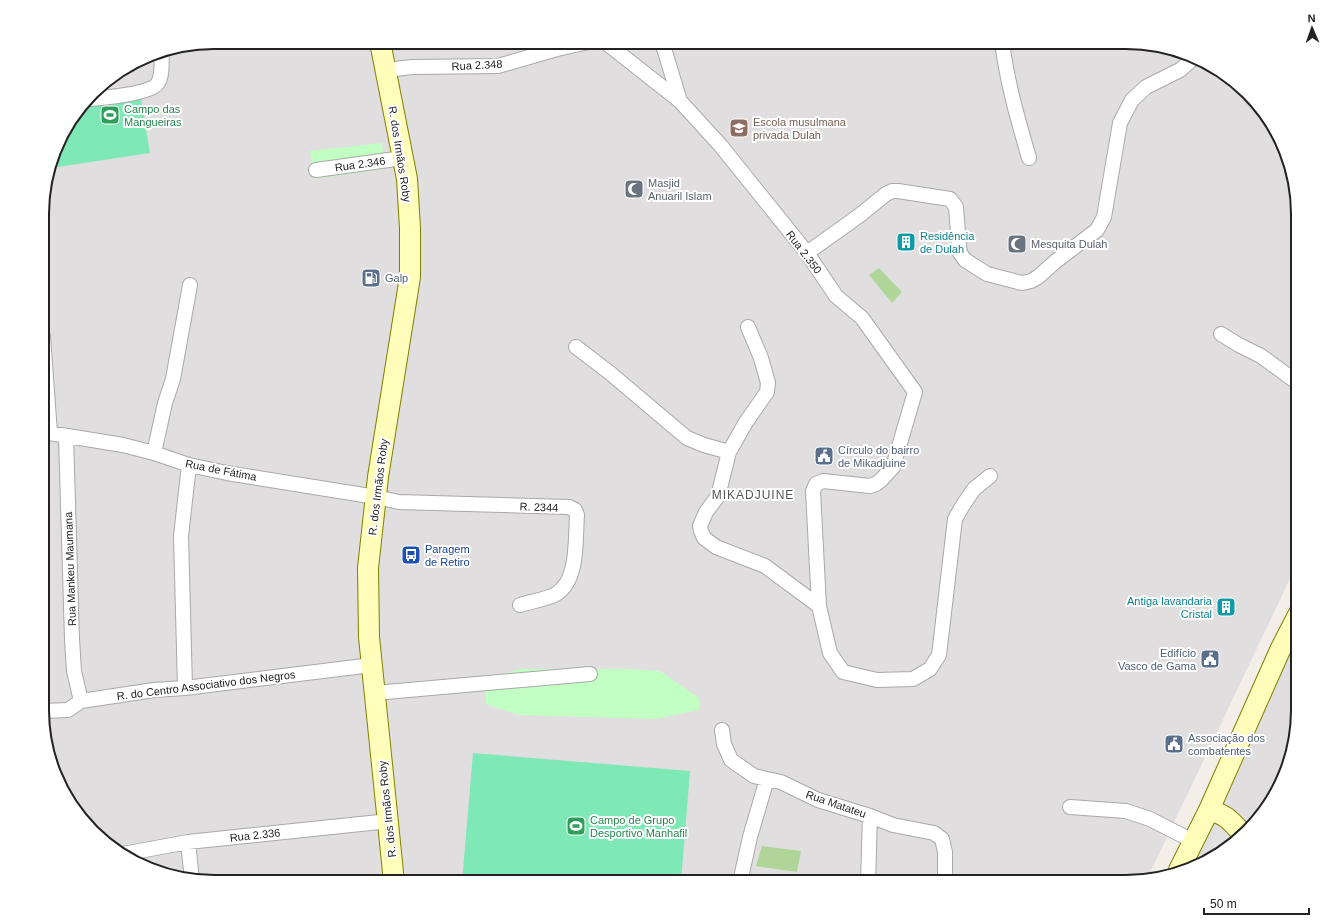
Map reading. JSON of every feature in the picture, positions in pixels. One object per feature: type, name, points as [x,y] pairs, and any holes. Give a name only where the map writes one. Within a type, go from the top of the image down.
[{"type":"street","name":"R. dos Irmãos Roby","points":[[382,49],[407,179],[410,228],[410,277],[381,454],[368,568],[369,636],[393,875]]},
{"type":"street","name":"Rua 2.348","points":[[386,70],[412,67],[498,66],[557,49]]},
{"type":"street","points":[[614,49],[680,101]]},
{"type":"street","name":"Rua 2.350","points":[[664,49],[680,101],[721,146],[807,254],[836,296],[862,318],[914,390],[915,396],[893,467],[876,484],[870,486],[823,481],[816,484],[813,491],[819,606]]},
{"type":"street","points":[[1003,49],[1018,120],[1029,158]]},
{"type":"street","points":[[97,97],[147,91],[157,84],[160,77],[162,58]]},
{"type":"street","points":[[807,254],[886,194],[892,191],[898,191],[950,200],[956,207],[960,253],[965,260],[987,274],[1022,283],[1031,281],[1097,230],[1104,217],[1120,123],[1132,100],[1146,87],[1180,70],[1189,62]]},
{"type":"street","name":"Rua 2.346","points":[[316,170],[403,158]]},
{"type":"street","points":[[154,453],[165,403],[173,379],[190,284]]},
{"type":"street","points":[[748,327],[761,358],[768,383],[767,392],[746,422],[729,452],[718,496],[706,512],[700,526],[704,538],[716,547],[765,566],[819,606],[830,653],[843,672],[877,680],[913,679],[930,669],[939,655],[954,519],[974,489],[990,476]]},
{"type":"street","points":[[1221,334],[1261,356],[1291,378]]},
{"type":"street","points":[[576,347],[610,373],[687,438],[704,445],[729,452]]},
{"type":"street","name":"Rua de Fátima","points":[[49,432],[123,445],[154,453],[189,465],[227,473],[376,497]]},
{"type":"street","name":"Rua Mankeu Maumana","points":[[66,436],[72,640],[74,670],[81,701]]},
{"type":"street","points":[[185,688],[181,536],[189,465]]},
{"type":"street","name":"R. 2344","points":[[376,497],[398,502],[568,507],[575,510],[577,516],[573,568],[566,583],[555,594],[520,605]]},
{"type":"street","points":[[1181,865],[1209,810],[1291,629]]},
{"type":"street","name":"R. do Centro Associativo dos Negros","points":[[49,711],[68,710],[81,701],[154,690],[185,688],[372,664]]},
{"type":"street","points":[[375,693],[590,674]]},
{"type":"street","name":"Rua Matateu","points":[[722,730],[724,744],[731,760],[754,776],[781,782],[818,800],[870,816],[893,825],[934,833],[942,839],[945,852],[945,875]]},
{"type":"street","points":[[742,875],[750,837],[767,779]]},
{"type":"street","points":[[1070,807],[1126,811],[1150,819],[1193,841]]},
{"type":"street","points":[[1209,810],[1222,814],[1239,830]]},
{"type":"street","points":[[868,875],[870,816]]},
{"type":"street","name":"Rua 2.336","points":[[131,852],[188,842],[389,821]]},
{"type":"street","points":[[188,842],[191,874]]},
{"type":"shaded area","points":[[203,49],[1137,49],[1158,52],[1179,58],[1199,66],[1218,77],[1243,97],[1263,122],[1274,141],[1288,182],[1291,203],[1291,577],[1150,874],[1137,875],[203,875],[182,872],[161,866],[141,858],[122,847],[97,827],[90,819],[77,802],[66,783],[58,763],[50,731],[49,203],[52,182],[58,161],[66,141],[77,122],[97,97],[114,83],[141,66],[161,58],[182,52]]},
{"type":"shaded area","points":[[1291,637],[1290,731],[1282,763],[1274,783],[1257,810],[1235,834],[1208,853],[1176,867]]},
{"type":"shaded area","points":[[1219,826],[1232,836],[1218,847],[1205,855]]},
{"type":"green space","name":"Campo das Mangueiras","points":[[139,86],[150,153],[56,167],[66,141],[77,122],[90,105],[103,92]]},
{"type":"green space","points":[[382,143],[384,169],[313,179],[310,151]]},
{"type":"green space","points":[[879,268],[902,292],[892,303],[869,275]]},
{"type":"green space","points":[[520,669],[628,669],[660,671],[699,698],[699,710],[656,719],[519,715],[486,704],[486,680]]},
{"type":"green space","name":"Campo de Grupo Desportivo Manhafil","points":[[473,753],[690,771],[682,875],[463,875]]},
{"type":"green space","points":[[762,846],[801,851],[797,872],[756,866]]},
{"type":"place","name":"Campo das Mangueiras","points":[[110,115]]},
{"type":"place","name":"Escola musulmana privada Dulah","points":[[739,128]]},
{"type":"place","name":"Masjid Anuaril Islam","points":[[634,189]]},
{"type":"place","name":"Residência de Dulah","points":[[906,242]]},
{"type":"place","name":"Mesquita Dulah","points":[[1017,244]]},
{"type":"place","name":"Galp","points":[[371,278]]},
{"type":"place","name":"Círculo do bairro de Mikadjuine","points":[[824,456]]},
{"type":"place","name":"Paragem de Retiro","points":[[411,555]]},
{"type":"place","name":"Antiga lavandaria Cristal","points":[[1226,607]]},
{"type":"place","name":"Edifício Vasco de Gama","points":[[1210,659]]},
{"type":"place","name":"Associação dos combatentes","points":[[1174,744]]},
{"type":"place","name":"Campo de Grupo Desportivo Manhafil","points":[[576,826]]},
{"type":"district","name":"MIKADJUINE","points":[[753,495]]}]
